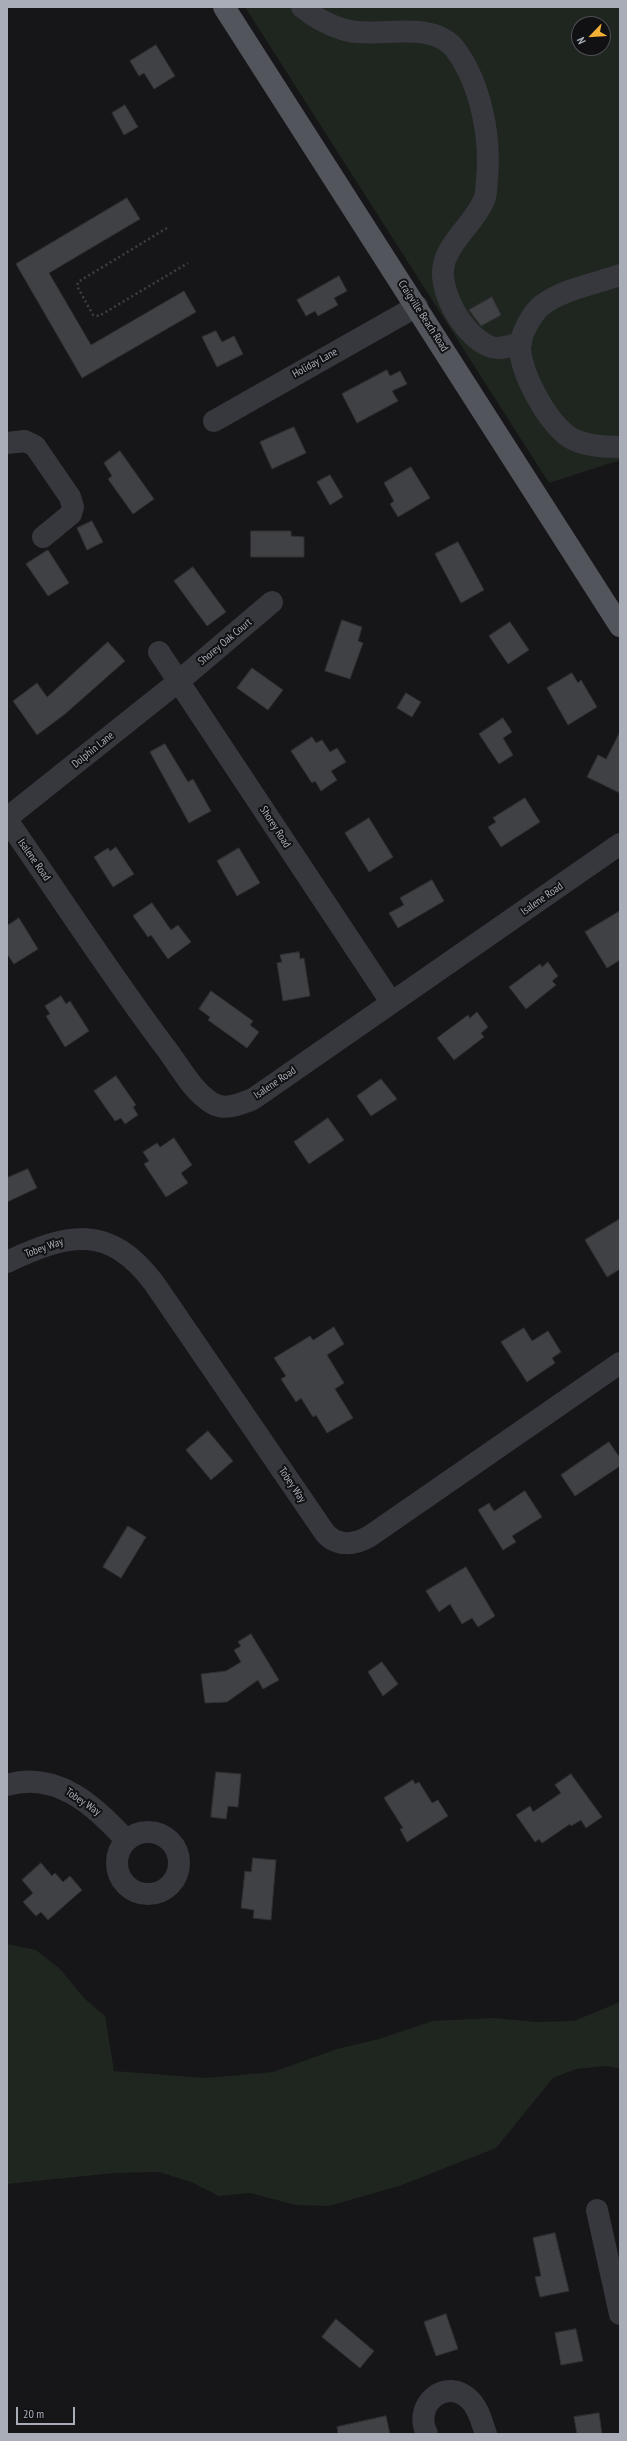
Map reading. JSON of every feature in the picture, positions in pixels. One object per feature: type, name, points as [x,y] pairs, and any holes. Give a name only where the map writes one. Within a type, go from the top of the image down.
[{"type":"main road","name":"Craigville Beach Road","points":[[224,7],[417,306],[620,626]]},
{"type":"street","points":[[302,7],[342,30],[359,32],[425,33],[440,38],[454,48],[466,67],[485,117],[489,160],[485,198],[444,261],[442,283],[450,302],[476,337],[489,347],[498,348],[521,343]]},
{"type":"street","points":[[620,275],[551,299],[534,315],[521,343],[524,369],[546,412],[566,434],[582,442],[603,447],[620,447]]},
{"type":"street","name":"Holiday Lane","points":[[214,420],[417,306]]},
{"type":"street","points":[[7,443],[25,441],[35,446],[72,501],[71,514],[43,537]]},
{"type":"street","name":"Shorey Oak Court","points":[[179,681],[272,602]]},
{"type":"street","name":"Shorey Road","points":[[159,652],[391,1002]]},
{"type":"street","name":"Dolphin Lane","points":[[7,819],[179,681]]},
{"type":"street","name":"Isalene Road","points":[[7,819],[146,1022],[200,1093],[213,1104],[236,1106],[253,1099],[620,844]]},
{"type":"street","name":"Tobey Way","points":[[7,1262],[46,1244],[76,1238],[106,1244],[134,1259],[154,1283],[325,1533],[333,1540],[344,1544],[360,1542],[370,1536],[620,1363]]},
{"type":"street","name":"Tobey Way","points":[[7,1785],[25,1781],[36,1782],[49,1784],[73,1793],[97,1810],[126,1840]]},
{"type":"street","points":[[597,2210],[618,2284],[620,2314]]},
{"type":"street","points":[[427,2434],[423,2423],[426,2406],[439,2394],[450,2391],[462,2394],[472,2401],[486,2434]]},
{"type":"path","points":[[167,228],[78,282],[77,286],[93,314],[99,316],[188,263]]},
{"type":"shaded area","points":[[245,7],[620,7],[620,460],[549,483]]},
{"type":"shaded area","points":[[7,1944],[36,1950],[60,1969],[84,1998],[105,2016],[114,2071],[206,2078],[273,2072],[337,2049],[379,2039],[433,2021],[494,2018],[536,2022],[574,2021],[620,2002],[620,2068],[605,2066],[576,2069],[553,2078],[496,2148],[399,2186],[329,2206],[296,2205],[250,2193],[219,2196],[191,2182],[159,2172],[114,2173],[7,2184]]},
{"type":"building","points":[[156,45],[175,76],[154,89],[144,73],[139,76],[130,61]]},
{"type":"building","points":[[125,105],[138,127],[124,135],[112,113]]},
{"type":"building","points":[[127,198],[140,219],[49,273],[91,345],[184,291],[196,312],[82,378],[16,264]]},
{"type":"building","points":[[339,276],[347,291],[334,298],[338,305],[318,316],[315,311],[306,316],[297,300]]},
{"type":"building","points":[[492,297],[501,315],[481,326],[469,310]]},
{"type":"building","points":[[216,331],[222,342],[234,336],[243,354],[217,367],[202,337]]},
{"type":"building","points":[[387,370],[390,376],[400,371],[407,384],[392,391],[398,401],[357,423],[342,394]]},
{"type":"building","points":[[294,427],[306,453],[272,469],[260,442]]},
{"type":"building","points":[[120,451],[154,499],[133,514],[108,479],[112,476],[104,463]]},
{"type":"building","points":[[411,467],[430,498],[398,517],[390,504],[394,501],[384,483]]},
{"type":"building","points":[[330,475],[343,497],[330,505],[317,482]]},
{"type":"building","points":[[92,521],[103,542],[87,550],[77,528]]},
{"type":"building","points":[[251,531],[291,531],[291,536],[304,537],[304,557],[251,557]]},
{"type":"building","points":[[458,542],[484,590],[461,603],[435,554]]},
{"type":"building","points":[[48,550],[69,583],[48,596],[26,564]]},
{"type":"building","points":[[193,567],[226,612],[207,626],[174,581]]},
{"type":"building","points":[[342,620],[362,627],[358,641],[363,643],[350,679],[325,671]]},
{"type":"building","points":[[510,622],[529,650],[508,664],[489,636]]},
{"type":"building","points":[[108,642],[125,661],[65,714],[37,735],[13,701],[37,683],[47,697]]},
{"type":"building","points":[[252,668],[283,690],[268,710],[237,688]]},
{"type":"building","points":[[572,673],[578,683],[581,680],[597,707],[568,725],[547,688]]},
{"type":"building","points":[[406,693],[421,702],[412,717],[397,708]]},
{"type":"building","points":[[503,718],[512,732],[503,738],[513,755],[499,764],[479,734]]},
{"type":"building","points":[[620,732],[620,793],[587,777],[598,755],[606,759]]},
{"type":"building","points":[[312,737],[316,743],[322,740],[330,752],[337,748],[346,762],[331,771],[337,780],[321,791],[315,781],[312,783],[291,751]]},
{"type":"building","points":[[165,744],[188,782],[193,779],[211,811],[189,823],[150,752]]},
{"type":"building","points":[[525,798],[540,822],[501,847],[488,827],[496,822],[493,818]]},
{"type":"building","points":[[369,818],[393,857],[369,872],[345,833]]},
{"type":"building","points":[[116,847],[134,874],[113,887],[94,857],[108,848],[110,851]]},
{"type":"building","points":[[239,848],[260,883],[237,896],[217,861]]},
{"type":"building","points":[[432,880],[444,901],[398,928],[389,913],[404,905],[400,898]]},
{"type":"building","points":[[152,903],[171,930],[178,925],[191,942],[168,959],[151,935],[148,937],[133,916]]},
{"type":"building","points":[[620,911],[620,960],[607,968],[585,932]]},
{"type":"building","points":[[19,918],[38,949],[14,964],[7,954],[7,926]]},
{"type":"building","points":[[299,952],[300,959],[304,958],[310,996],[283,1001],[277,963],[282,962],[280,955]]},
{"type":"building","points":[[548,962],[558,976],[552,981],[556,985],[526,1009],[509,987],[540,964],[542,967]]},
{"type":"building","points":[[211,991],[253,1021],[250,1025],[259,1032],[247,1048],[208,1020],[210,1017],[199,1009]]},
{"type":"building","points":[[61,996],[66,1004],[70,1001],[89,1031],[65,1047],[46,1016],[50,1014],[45,1006]]},
{"type":"building","points":[[477,1012],[488,1027],[481,1033],[484,1037],[454,1060],[437,1038],[468,1015],[470,1018]]},
{"type":"building","points":[[116,1076],[136,1105],[133,1107],[138,1115],[125,1124],[121,1118],[115,1121],[94,1091]]},
{"type":"building","points":[[381,1079],[397,1099],[371,1116],[357,1096]]},
{"type":"building","points":[[328,1118],[344,1140],[309,1164],[294,1142]]},
{"type":"building","points":[[174,1138],[192,1165],[181,1173],[188,1183],[166,1197],[144,1164],[149,1161],[143,1152],[157,1143],[160,1147]]},
{"type":"building","points":[[28,1169],[37,1188],[7,1202],[7,1178]]},
{"type":"building","points":[[620,1219],[620,1269],[607,1277],[585,1240]]},
{"type":"building","points":[[334,1327],[344,1344],[327,1355],[344,1383],[335,1389],[353,1418],[327,1433],[316,1415],[313,1417],[301,1398],[296,1402],[281,1379],[286,1376],[274,1358],[310,1336],[313,1340]]},
{"type":"building","points":[[524,1328],[532,1341],[548,1331],[561,1352],[552,1358],[555,1363],[527,1382],[501,1342]]},
{"type":"building","points":[[208,1431],[233,1461],[211,1480],[186,1450]]},
{"type":"building","points":[[609,1442],[620,1458],[620,1466],[575,1496],[561,1475]]},
{"type":"building","points":[[525,1491],[542,1517],[512,1536],[516,1542],[503,1550],[478,1510],[489,1503],[494,1511]]},
{"type":"building","points":[[128,1526],[146,1537],[121,1578],[103,1567]]},
{"type":"building","points":[[466,1567],[495,1616],[478,1627],[472,1618],[462,1624],[450,1604],[439,1612],[426,1591]]},
{"type":"building","points":[[251,1634],[279,1680],[263,1689],[258,1680],[227,1702],[205,1703],[201,1674],[226,1671],[241,1662],[234,1650],[241,1646],[238,1642]]},
{"type":"building","points":[[382,1662],[398,1684],[383,1696],[368,1672]]},
{"type":"building","points":[[216,1772],[241,1774],[238,1807],[228,1806],[226,1819],[211,1817]]},
{"type":"building","points":[[571,1774],[602,1817],[586,1828],[581,1820],[571,1826],[570,1824],[542,1843],[539,1839],[535,1842],[516,1815],[530,1806],[533,1812],[561,1793],[555,1785]]},
{"type":"building","points":[[413,1780],[415,1784],[419,1782],[432,1803],[438,1800],[448,1816],[407,1842],[400,1829],[403,1828],[384,1798]]},
{"type":"building","points":[[253,1858],[276,1860],[271,1920],[253,1918],[254,1910],[241,1908],[245,1871],[251,1872]]},
{"type":"building","points":[[41,1863],[52,1876],[55,1873],[63,1882],[70,1876],[82,1890],[48,1920],[41,1912],[36,1916],[23,1902],[33,1893],[22,1880]]},
{"type":"building","points":[[555,2233],[569,2291],[540,2297],[535,2277],[541,2276],[533,2238]]},
{"type":"building","points":[[446,2314],[458,2349],[436,2356],[424,2322]]},
{"type":"building","points":[[336,2319],[374,2351],[360,2368],[322,2337]]},
{"type":"building","points":[[576,2329],[583,2361],[561,2365],[555,2333]]},
{"type":"building","points":[[599,2413],[602,2434],[577,2434],[574,2417]]},
{"type":"building","points":[[386,2416],[390,2434],[338,2434],[337,2427]]}]
